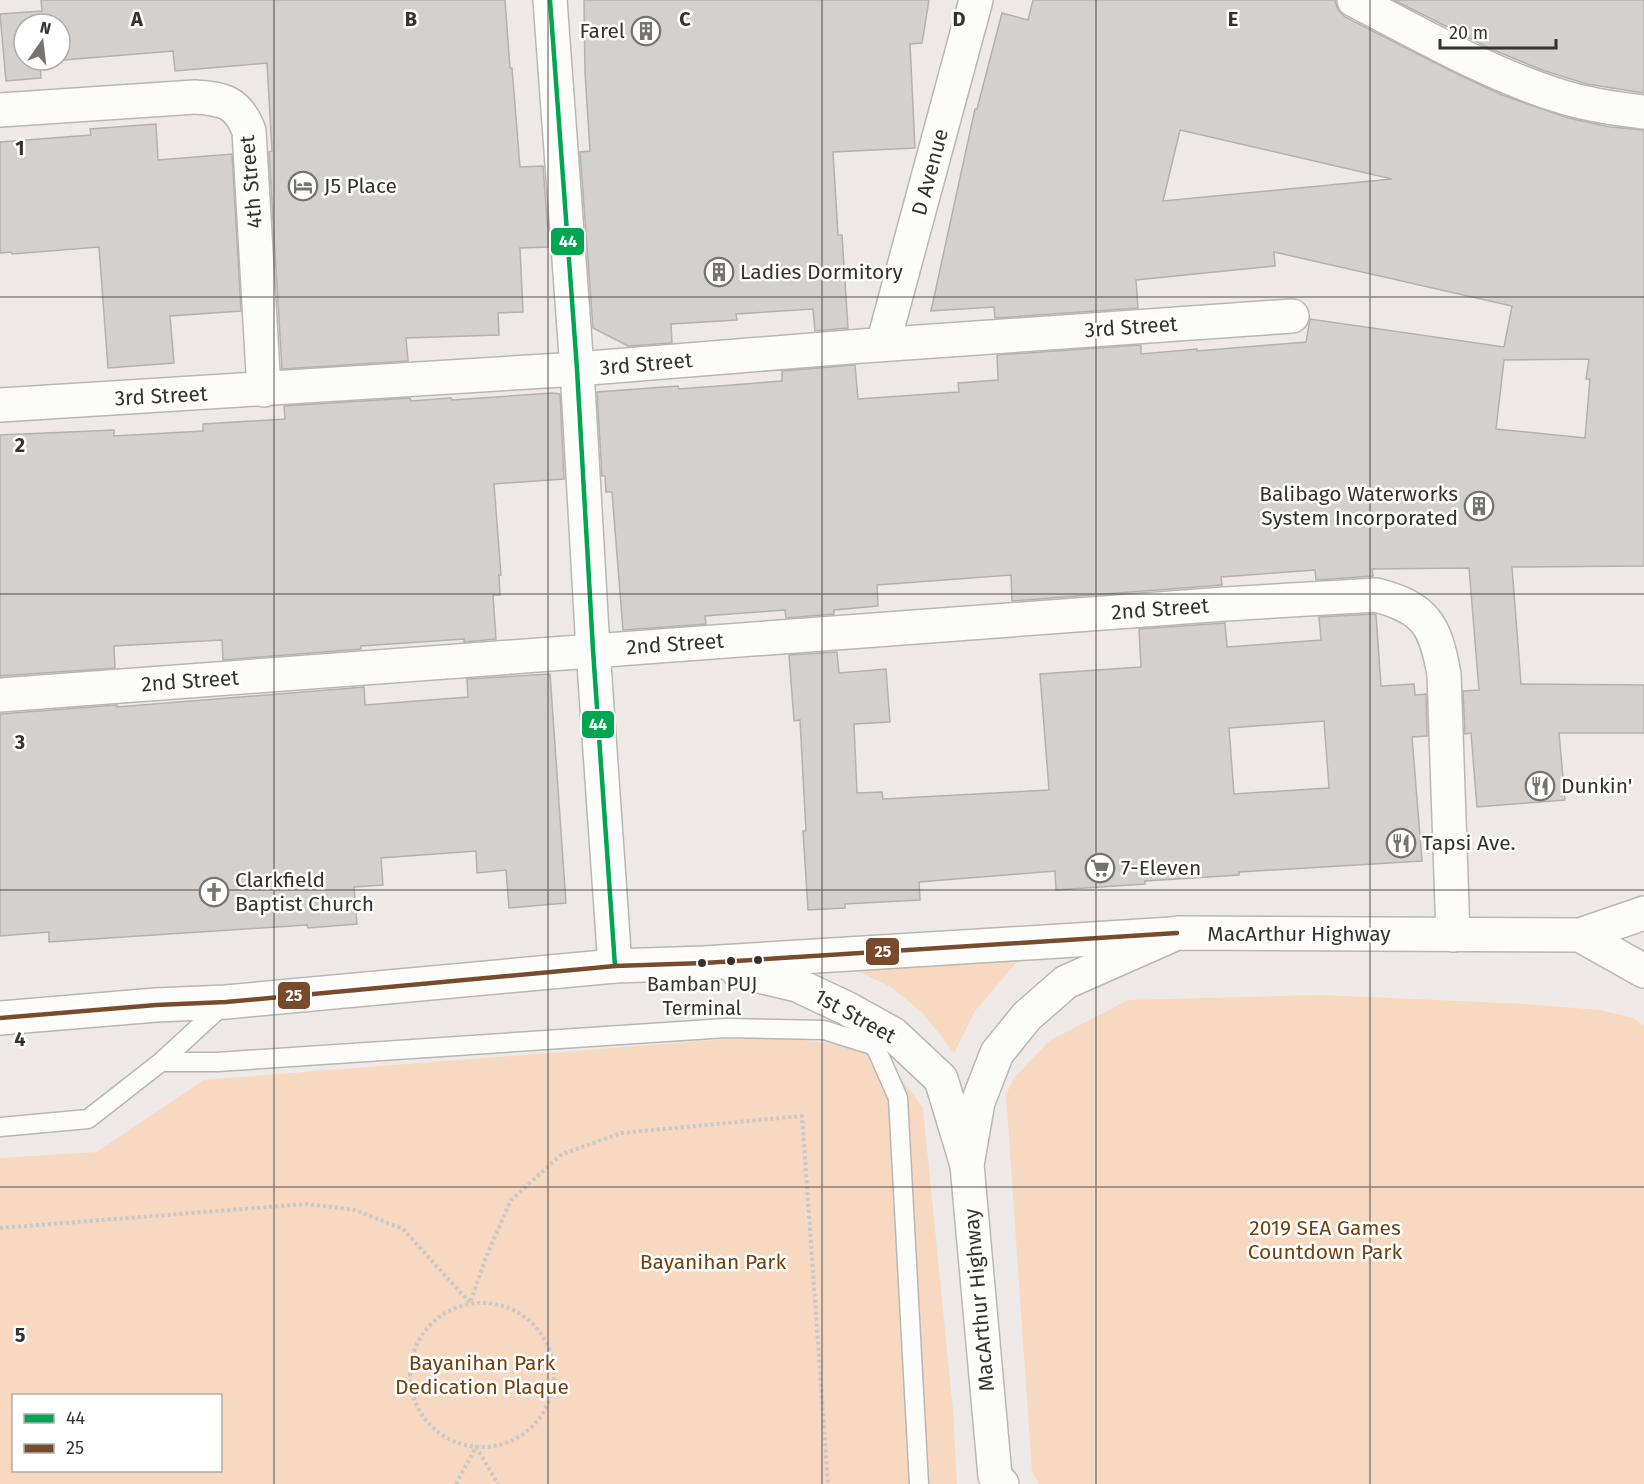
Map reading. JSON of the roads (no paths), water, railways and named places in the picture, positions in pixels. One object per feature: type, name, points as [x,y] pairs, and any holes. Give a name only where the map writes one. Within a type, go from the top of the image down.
[{"type":"main road","points":[[550,0],[577,369],[593,650],[615,966]]},
{"type":"main road","name":"D Avenue","points":[[883,344],[976,0]]},
{"type":"main road","points":[[1354,0],[1458,53],[1528,85],[1608,108],[1644,112]]},
{"type":"main road","name":"4th Street","points":[[0,110],[195,97],[224,101],[234,106],[244,118],[249,131],[264,390]]},
{"type":"main road","name":"3rd Street","points":[[0,405],[577,369],[883,344],[1292,316]]},
{"type":"main road","name":"2nd Street","points":[[0,695],[1225,604],[1376,596],[1399,601],[1414,610],[1428,624],[1439,649],[1444,674],[1453,935]]},
{"type":"main road","name":"MacArthur Highway","points":[[1002,1484],[996,1476],[967,1165],[978,1102],[997,1053],[1027,1016],[1066,982],[1177,933],[1580,935],[1644,913]]},
{"type":"main road","name":"1st Street","points":[[0,1018],[156,1005],[226,1002],[615,966],[704,963],[1177,933]]},
{"type":"main road","points":[[1580,935],[1644,971]]},
{"type":"main road","name":"1st Street","points":[[704,963],[797,985],[893,1034],[941,1079],[967,1165]]},
{"type":"lane","points":[[0,1127],[88,1119],[161,1062],[226,1002]]},
{"type":"lane","points":[[161,1062],[217,1062],[726,1028],[824,1030],[875,1046],[898,1098],[919,1484]]},
{"type":"place","name":"Farel","points":[[646,31]]},
{"type":"place","name":"J5 Place","points":[[303,186]]},
{"type":"place","name":"Ladies Dormitory","points":[[719,272]]},
{"type":"place","name":"Balibago Waterworks System Incorporated","points":[[1479,506]]},
{"type":"place","name":"Dunkin'","points":[[1540,786]]},
{"type":"place","name":"Tapsi Ave.","points":[[1401,843]]},
{"type":"place","name":"7-Eleven","points":[[1100,868]]},
{"type":"place","name":"Clarkfield Baptist Church","points":[[214,892]]},
{"type":"place","name":"Bamban PUJ Terminal","points":[[702,963]]},
{"type":"park label","name":"2019 SEA Games Countdown Park","points":[[1325,1240]]},
{"type":"park label","name":"Bayanihan Park","points":[[713,1262]]},
{"type":"park label","name":"Bayanihan Park Dedication Plaque","points":[[482,1375]]}]
